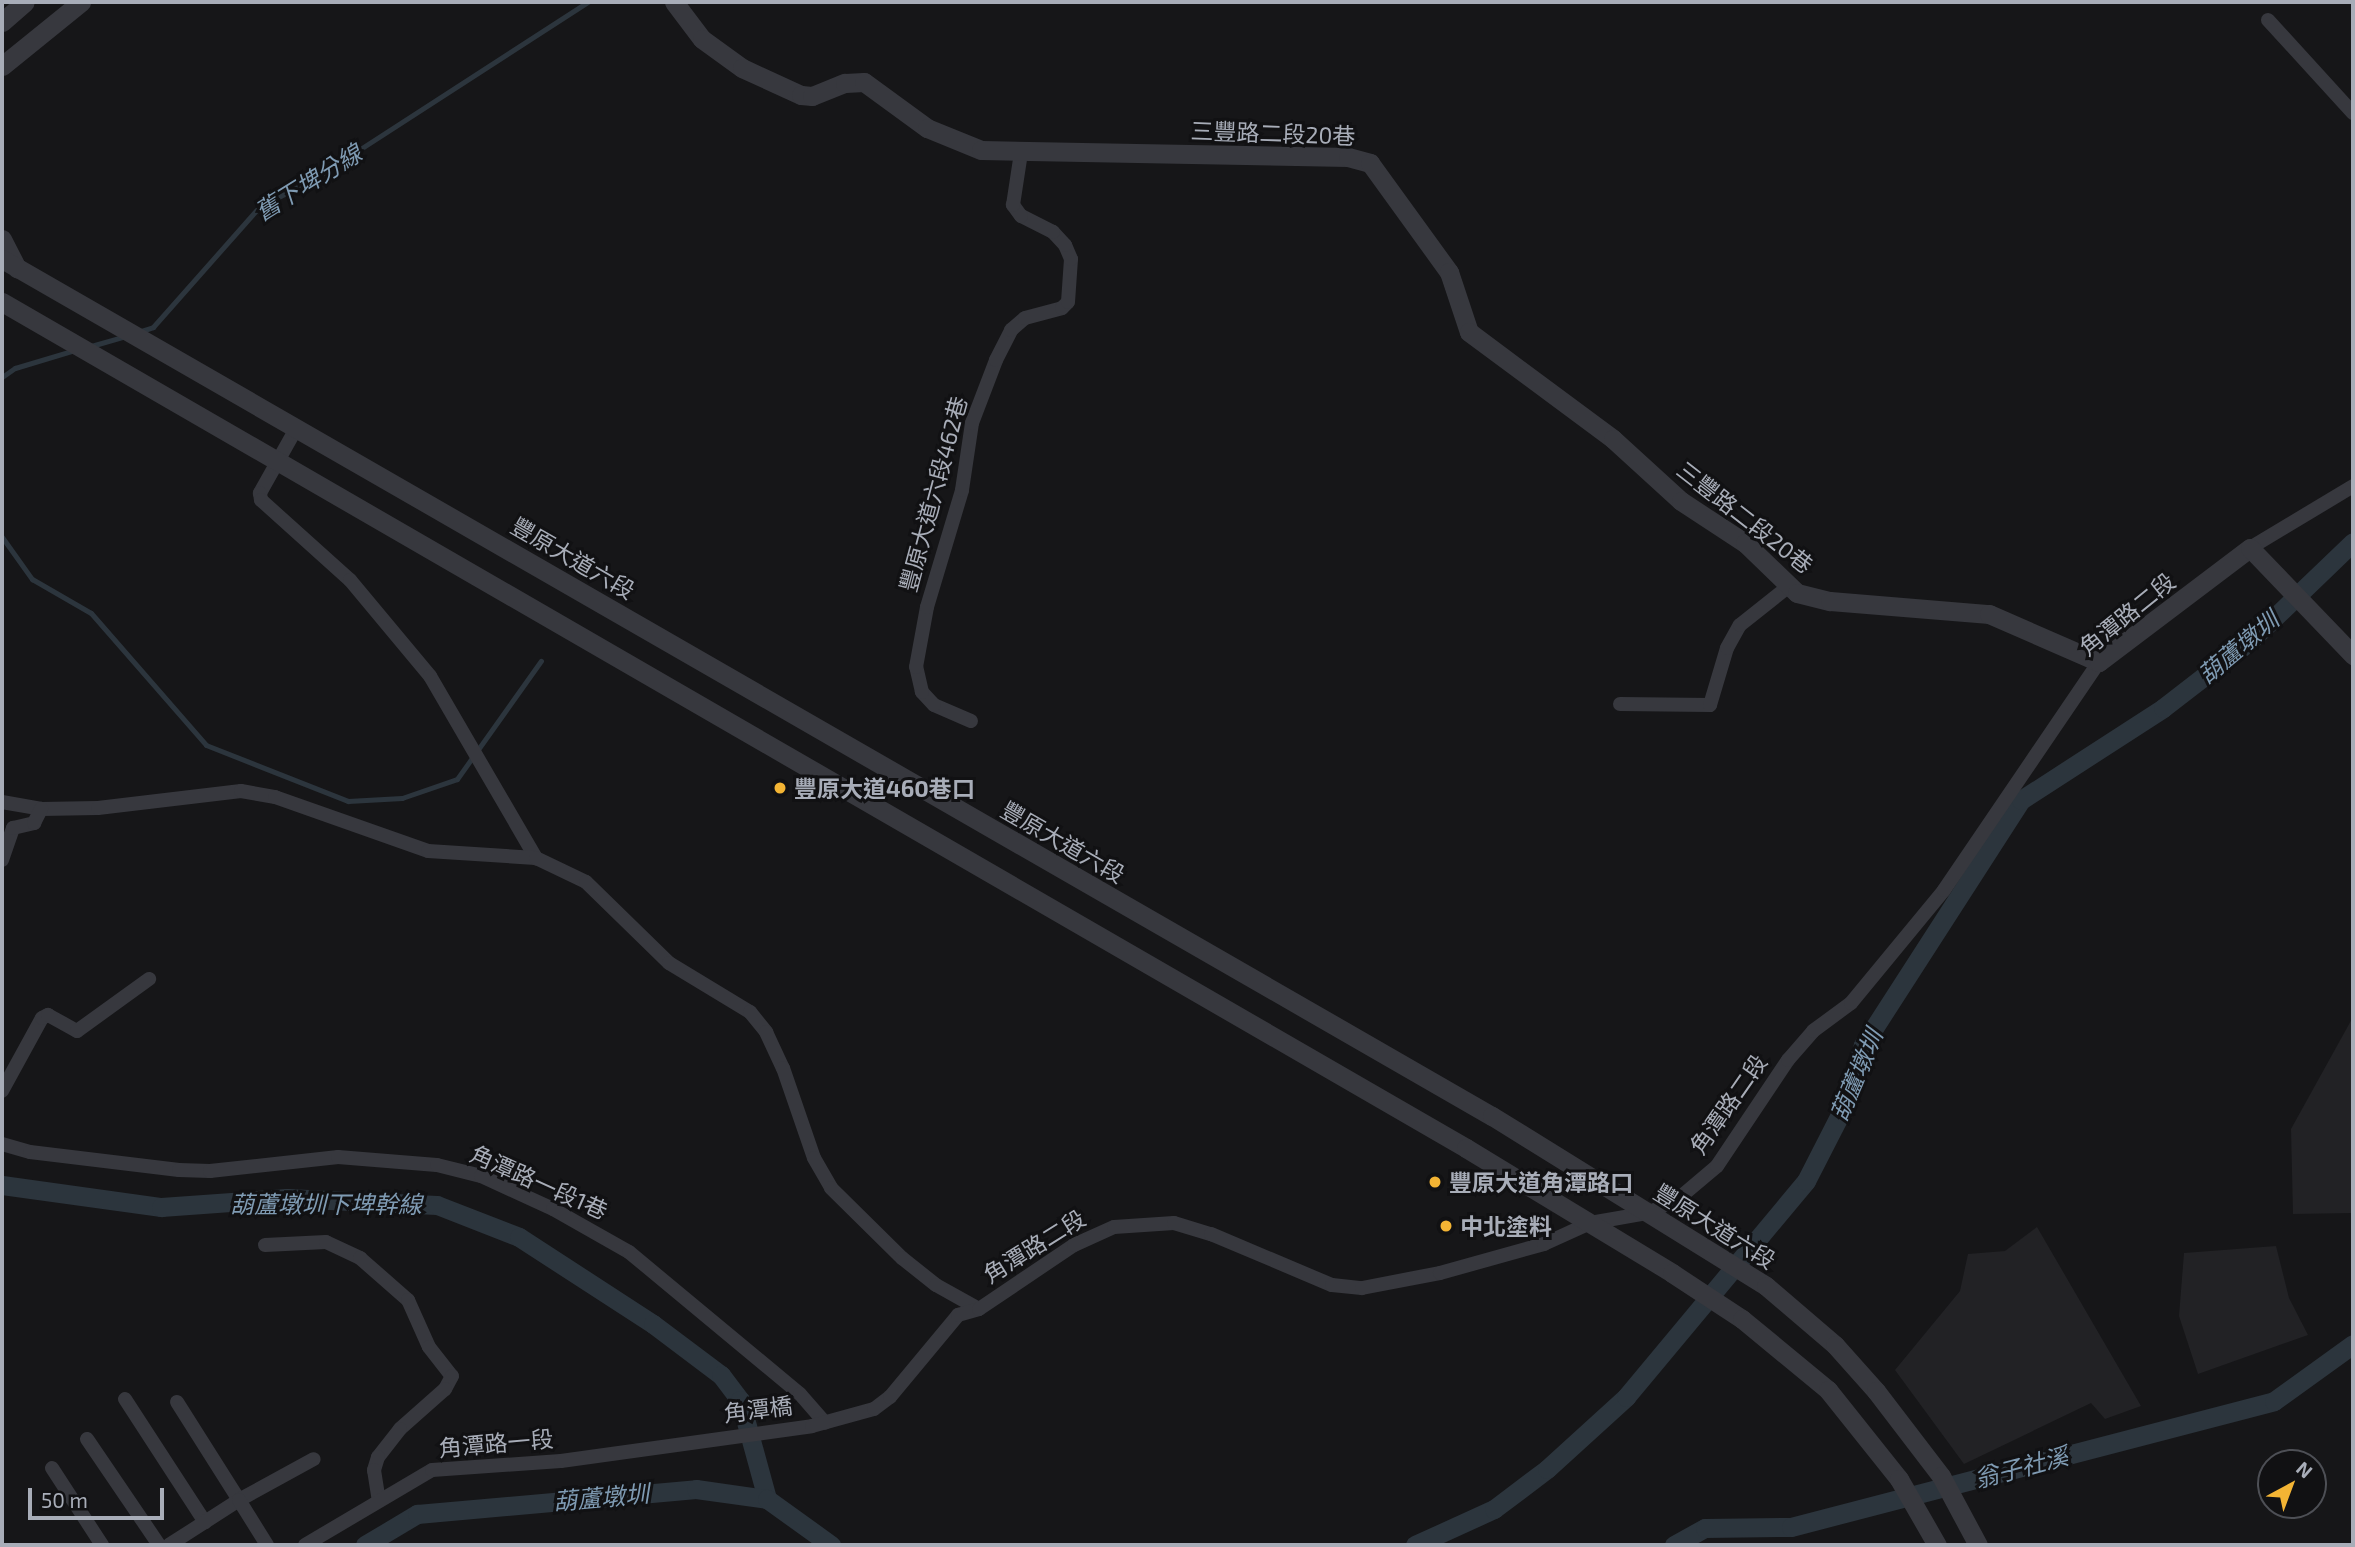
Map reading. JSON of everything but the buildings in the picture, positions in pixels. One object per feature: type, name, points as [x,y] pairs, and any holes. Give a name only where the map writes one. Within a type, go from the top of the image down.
[{"type":"street","points":[[2,22],[25,2]]},
{"type":"street","points":[[2,66],[81,2]]},
{"type":"street","name":"三豐路二段20巷","points":[[674,2],[721,55],[800,95],[812,96],[845,83],[864,82],[959,145],[1021,153],[1348,157],[1370,163],[1449,272],[1469,332],[1613,439],[1681,501],[1745,543],[1788,587],[1830,601],[1989,614],[2099,662]]},
{"type":"street","points":[[2268,20],[2353,113]]},
{"type":"street","name":"豐原大道六段462巷","points":[[971,721],[941,709],[922,692],[916,667],[927,607],[962,490],[972,423],[996,360],[1011,330],[1025,318],[1062,308],[1068,302],[1071,258],[1065,245],[1053,233],[1021,216],[1013,205],[1021,153]]},
{"type":"street","points":[[2,239],[10,264]]},
{"type":"street","name":"豐原大道六段","points":[[10,264],[143,338],[1457,1096],[1763,1285],[1835,1345],[1941,1476],[1978,1545]]},
{"type":"street","points":[[2,302],[1672,1273],[1742,1319],[1828,1390],[1899,1479],[1937,1545]]},
{"type":"street","points":[[297,427],[260,493],[261,500],[350,580],[430,676],[536,859]]},
{"type":"street","name":"角潭路二段","points":[[818,1424],[874,1409],[890,1397],[958,1315],[979,1309],[1074,1245],[1132,1223],[1174,1223],[1199,1230],[1332,1285],[1362,1288],[1440,1273],[1544,1244],[1590,1223],[1648,1213],[1703,1182],[1788,1060],[1813,1031],[1851,1003],[1936,900],[2099,662],[2250,548],[2353,486]]},
{"type":"street","points":[[2250,548],[2353,655]]},
{"type":"street","points":[[1620,704],[1710,705],[1727,648],[1740,625],[1788,587]]},
{"type":"street","points":[[2,802],[41,809],[98,808],[241,791],[275,797],[428,850],[536,859],[586,882],[669,963],[750,1012],[766,1032],[783,1068],[814,1158],[831,1188],[902,1258],[936,1285],[979,1309]]},
{"type":"street","points":[[2,860],[13,828],[34,823],[41,809]]},
{"type":"street","points":[[2,1091],[43,1018],[48,1015],[77,1031],[149,979]]},
{"type":"street","name":"角潭路一段1巷","points":[[2,1144],[30,1152],[189,1170],[338,1157],[437,1165],[481,1176],[553,1209],[629,1252],[800,1394],[818,1424]]},
{"type":"street","points":[[265,1245],[326,1242],[360,1258],[408,1300],[429,1347],[452,1376],[445,1389],[400,1429],[378,1457],[374,1470],[379,1501]]},
{"type":"street","points":[[125,1398],[205,1522]]},
{"type":"street","points":[[177,1402],[267,1545]]},
{"type":"street","name":"角潭橋","points":[[709,1438],[818,1424]]},
{"type":"street","name":"角潭路一段","points":[[305,1545],[432,1470],[561,1461],[709,1438]]},
{"type":"street","points":[[87,1439],[159,1545]]},
{"type":"street","points":[[169,1545],[239,1500],[314,1459]]},
{"type":"street","points":[[52,1468],[102,1545]]},
{"type":"shaded area","points":[[2353,1017],[2353,1213],[2293,1214],[2291,1129]]},
{"type":"shaded area","points":[[2037,1227],[2141,1406],[2105,1419],[2091,1403],[1964,1464],[1895,1370],[1960,1291],[1968,1254],[2005,1251]]},
{"type":"shaded area","points":[[2276,1246],[2289,1298],[2308,1335],[2198,1374],[2179,1316],[2184,1253]]},
{"type":"waterway","name":"舊下埤分線","points":[[138,332],[153,327],[259,207],[317,177],[588,2]]},
{"type":"waterway","name":"舊下埤分線","points":[[91,346],[125,336]]},
{"type":"waterway","name":"舊下埤分線","points":[[2,377],[15,368],[75,350]]},
{"type":"waterway","points":[[2,537],[32,579],[91,613],[206,745],[348,801],[402,798],[457,779],[541,661]]},
{"type":"waterway","name":"葫蘆墩圳","points":[[1415,1545],[1494,1509],[1547,1469],[1626,1397],[1806,1181],[1847,1101],[1863,1045],[2021,800],[2163,708],[2251,640],[2353,542]]},
{"type":"waterway","name":"葫蘆墩圳下埤幹線","points":[[2,1185],[161,1207],[287,1198],[437,1205],[519,1237],[653,1324],[721,1375],[740,1400],[767,1499]]},
{"type":"waterway","name":"翁子社溪","points":[[1674,1545],[1705,1528],[1791,1527],[2274,1401],[2353,1344]]},
{"type":"waterway","name":"葫蘆墩圳","points":[[365,1545],[417,1514],[696,1489],[767,1499],[831,1545]]},
{"type":"place","name":"豐原大道460巷口","points":[[780,788]]},
{"type":"place","name":"豐原大道角潭路口","points":[[1435,1182]]},
{"type":"place","name":"中北塗料","points":[[1446,1226]]}]
